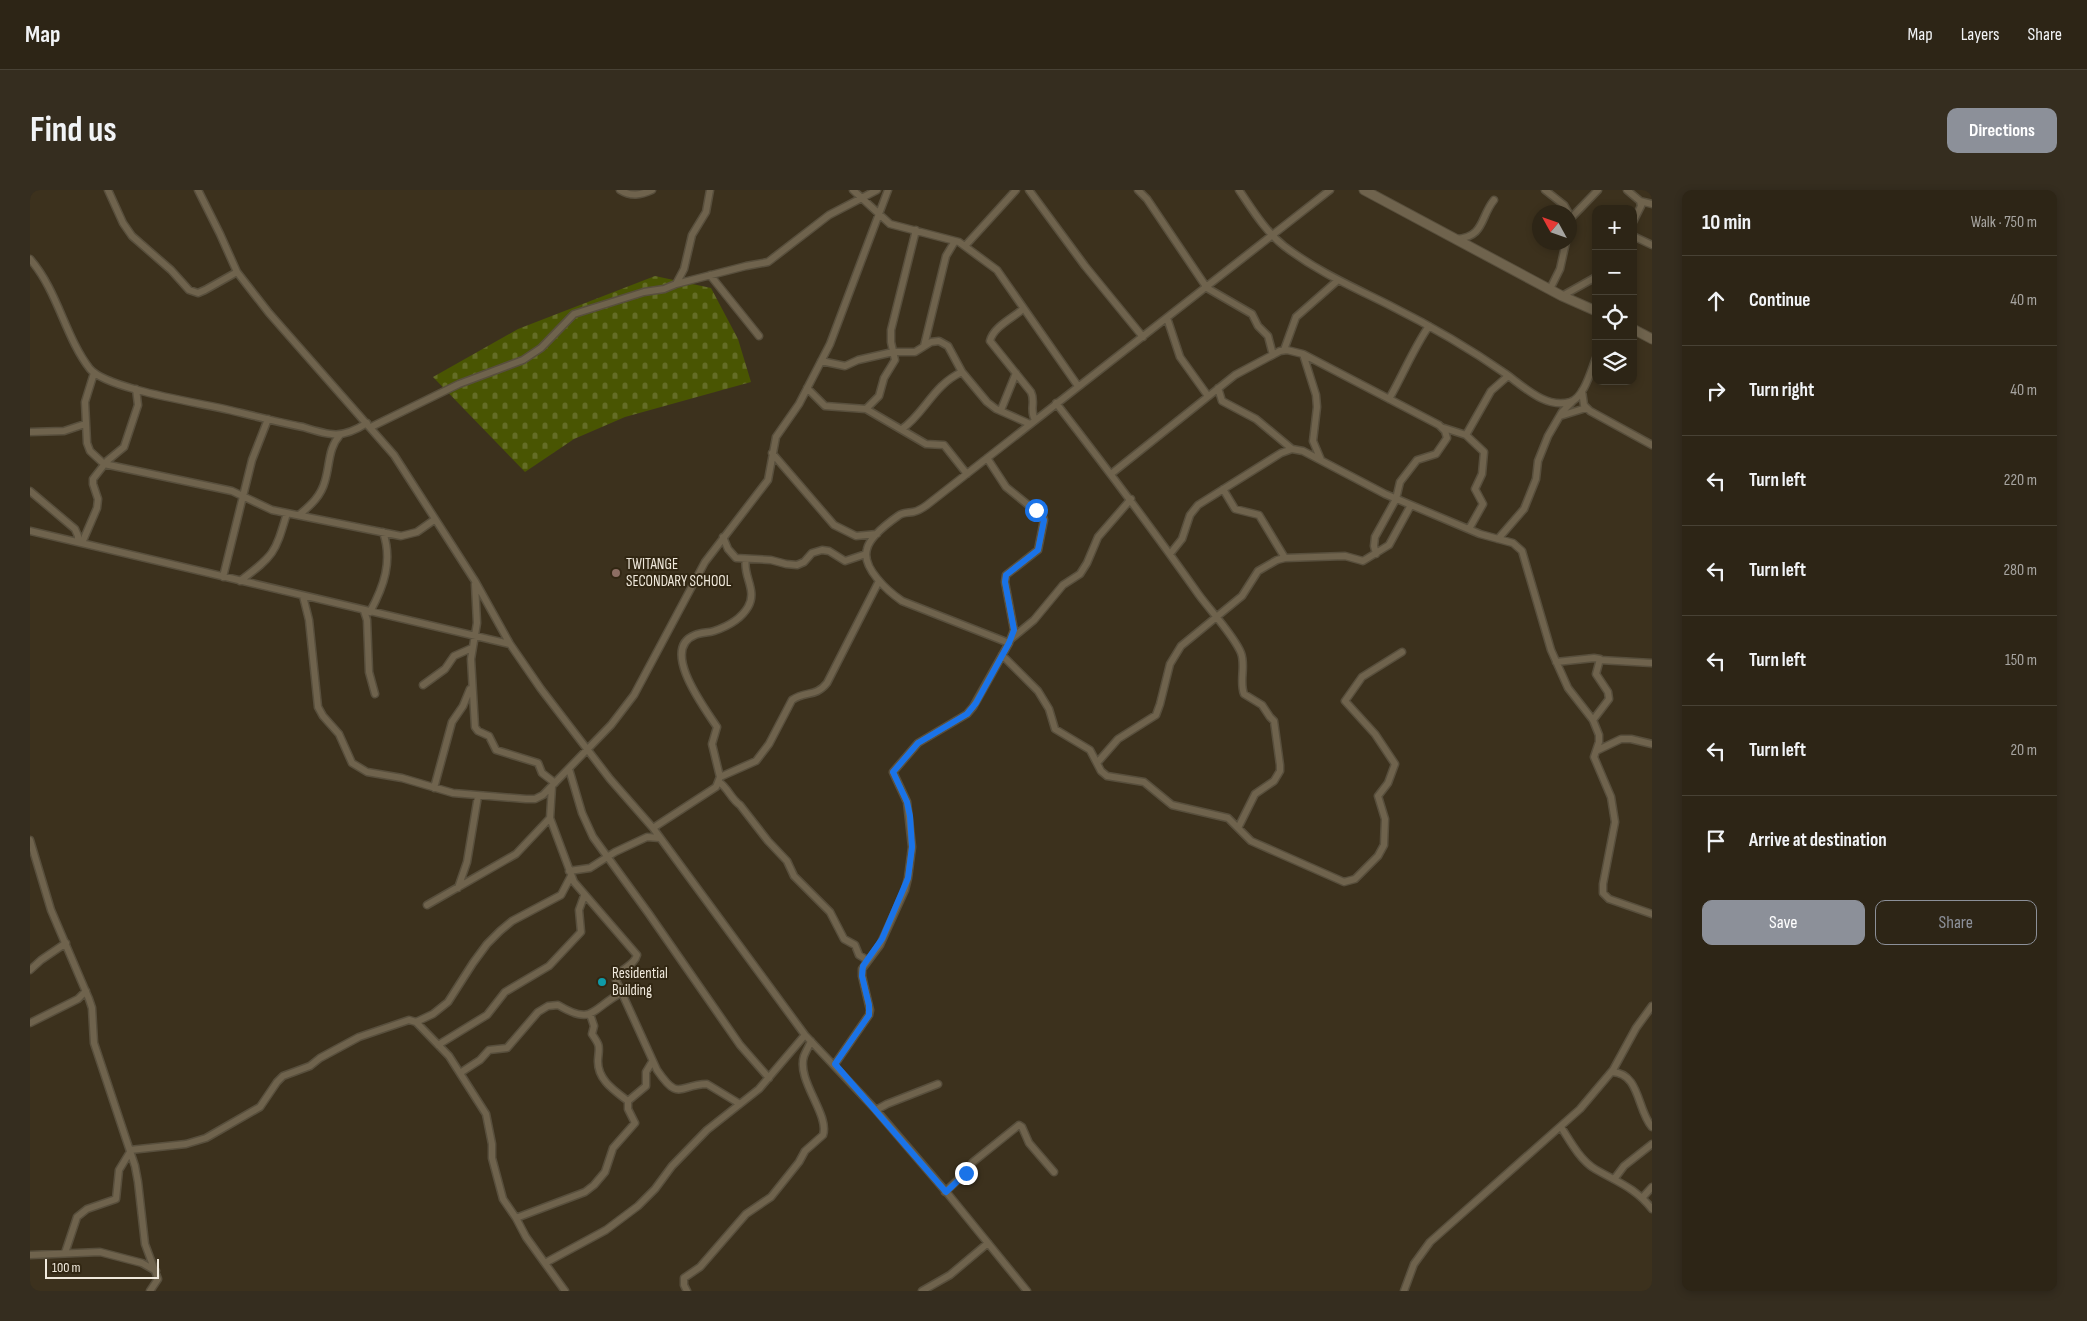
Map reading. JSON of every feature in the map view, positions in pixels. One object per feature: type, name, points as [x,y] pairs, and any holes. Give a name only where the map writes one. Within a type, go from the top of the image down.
[{"type":"street","points":[[108,190],[123,223],[132,236],[172,270],[190,290],[198,293],[237,272]]},
{"type":"street","points":[[198,190],[237,272],[286,332],[394,455],[474,581],[510,644],[541,689],[622,794],[653,828],[805,1035],[835,1064],[876,1110],[1027,1291]]},
{"type":"street","points":[[620,190],[630,195],[642,194],[652,190]]},
{"type":"street","points":[[676,284],[682,277],[692,235],[706,212],[710,190]]},
{"type":"street","points":[[854,190],[890,224],[955,241],[965,246],[997,270],[1078,386]]},
{"type":"street","points":[[30,258],[51,291],[81,355],[94,373],[102,378],[136,389],[330,435],[340,435],[369,425],[459,384],[523,360],[541,348],[568,319],[580,311],[644,292],[664,289],[710,275],[768,262],[829,215],[877,190]]},
{"type":"street","points":[[303,596],[310,630],[318,707],[338,734],[352,764],[367,772],[402,778],[453,793],[535,799],[554,784],[611,725],[634,695],[705,562],[768,480],[776,437],[799,404],[821,361],[844,310],[888,190]]},
{"type":"street","points":[[965,246],[1016,190]]},
{"type":"street","points":[[1029,190],[1085,266],[1143,337]]},
{"type":"street","points":[[1138,190],[1147,200],[1190,266],[1207,288],[1250,311],[1258,326],[1268,336],[1272,355]]},
{"type":"street","points":[[1239,190],[1272,235],[1292,252],[1337,281],[1389,305],[1428,326],[1482,357],[1549,402],[1568,402],[1574,400]]},
{"type":"street","points":[[1010,641],[902,601],[887,591],[879,581],[866,554],[868,546],[877,534],[899,516],[919,510],[927,505],[1330,190]]},
{"type":"street","points":[[1364,190],[1562,296],[1592,309]]},
{"type":"street","points":[[1545,190],[1564,205]]},
{"type":"street","points":[[1577,211],[1598,190]]},
{"type":"street","points":[[1627,190],[1640,201],[1652,204]]},
{"type":"street","points":[[1456,239],[1469,237],[1480,228],[1486,212],[1494,200]]},
{"type":"street","points":[[1637,215],[1640,209],[1640,201]]},
{"type":"street","points":[[866,409],[879,396],[884,378],[894,362],[891,330],[916,230]]},
{"type":"street","points":[[1637,238],[1652,244]]},
{"type":"street","points":[[924,346],[946,256],[955,241]]},
{"type":"street","points":[[1550,289],[1560,269],[1564,250]]},
{"type":"street","points":[[710,275],[759,336]]},
{"type":"street","points":[[1562,296],[1592,279]]},
{"type":"street","points":[[1284,350],[1296,317],[1337,281]]},
{"type":"street","points":[[1023,309],[997,330],[991,338],[992,345],[1028,386],[1033,397],[1031,412],[1033,422]]},
{"type":"street","points":[[1167,318],[1180,357],[1208,396]]},
{"type":"street","points":[[1389,399],[1417,343],[1428,326]]},
{"type":"street","points":[[1637,331],[1652,339]]},
{"type":"street","points":[[821,361],[845,366],[858,360],[893,352],[913,353],[935,341],[944,342],[962,372],[987,402],[1001,410],[1033,422]]},
{"type":"street","points":[[1111,474],[1240,371],[1284,350],[1303,354],[1444,428],[1466,435],[1484,452],[1482,474],[1475,489],[1483,504],[1468,529]]},
{"type":"street","points":[[1303,354],[1316,395],[1313,441],[1321,460]]},
{"type":"street","points":[[1498,539],[1524,509],[1536,478],[1538,461],[1548,436],[1560,416],[1582,391],[1592,367]]},
{"type":"street","points":[[902,429],[915,418],[926,402],[946,381],[962,372]]},
{"type":"street","points":[[94,373],[85,402],[85,424],[88,448],[104,464],[205,484],[243,495],[263,507],[401,536],[410,535],[434,520]]},
{"type":"street","points":[[1001,410],[1016,373]]},
{"type":"street","points":[[1466,435],[1492,388],[1508,376]]},
{"type":"street","points":[[807,388],[825,406],[866,409],[930,445],[944,445],[967,474]]},
{"type":"street","points":[[1218,388],[1222,401],[1256,419],[1292,448],[1303,451],[1396,499],[1468,529],[1517,544],[1522,550],[1556,662],[1568,688],[1593,720],[1599,739],[1595,760],[1611,797],[1614,822],[1603,893],[1609,899],[1652,914]]},
{"type":"street","points":[[80,543],[97,508],[97,494],[92,482],[104,464],[119,452],[126,442],[138,405],[136,389]]},
{"type":"street","points":[[1582,391],[1586,408],[1620,429],[1652,445]]},
{"type":"street","points":[[1056,403],[1131,499],[1242,654],[1244,694],[1262,705],[1274,721],[1281,760],[1278,776],[1270,785],[1255,794],[1238,828]]},
{"type":"street","points":[[1560,416],[1586,408]]},
{"type":"street","points":[[223,577],[233,544],[252,460],[268,419]]},
{"type":"street","points":[[30,432],[64,431],[85,424]]},
{"type":"street","points":[[1376,554],[1374,546],[1375,537],[1396,499],[1398,485],[1415,462],[1420,458],[1432,457],[1445,443],[1447,438],[1444,428]]},
{"type":"street","points":[[299,515],[313,503],[322,490],[331,450],[340,435]]},
{"type":"street","points":[[1170,554],[1182,539],[1194,508],[1292,448]]},
{"type":"street","points":[[772,454],[834,525],[856,536],[877,534]]},
{"type":"street","points":[[835,1064],[870,1012],[862,972],[867,960],[882,939],[908,878],[912,847],[910,816],[907,802],[893,774],[894,770],[921,740],[970,711],[1010,641],[1014,625],[1005,582],[1006,575],[1038,550],[1044,520],[1036,510],[1006,487],[987,458]]},
{"type":"street","points":[[1224,489],[1235,509],[1259,515],[1284,558]]},
{"type":"street","points":[[30,491],[74,529],[80,543]]},
{"type":"street","points":[[1010,641],[1040,614],[1063,586],[1080,574],[1098,537],[1131,499]]},
{"type":"street","points":[[1097,763],[1118,739],[1156,715],[1172,658],[1181,646],[1242,596],[1258,571],[1284,558],[1345,556],[1363,561],[1376,554],[1391,542],[1411,505]]},
{"type":"street","points":[[240,580],[272,555],[277,547],[287,512]]},
{"type":"street","points":[[30,531],[510,644]]},
{"type":"street","points":[[375,694],[369,672],[367,611],[385,582],[386,541],[383,532]]},
{"type":"street","points":[[723,538],[731,554],[736,558],[771,560],[792,565],[801,564],[812,553],[822,550],[846,561],[866,554]]},
{"type":"street","points":[[746,559],[745,568],[750,580],[751,596],[749,605],[743,614],[735,620],[714,631],[695,634],[687,639],[682,649],[683,662],[690,685],[717,728],[712,744],[719,779],[734,801],[752,819],[768,841],[784,858],[794,876],[830,912],[844,939],[855,945],[859,955],[867,960]]},
{"type":"street","points":[[474,581],[478,611],[472,648],[472,685],[476,730],[489,736],[496,750],[540,764],[542,773],[554,784]]},
{"type":"street","points":[[653,828],[712,790],[719,779],[756,761],[769,744],[792,700],[796,697],[818,692],[827,683],[879,581]]},
{"type":"street","points":[[423,685],[445,669],[454,656],[472,648]]},
{"type":"street","points":[[1002,656],[1038,691],[1049,709],[1054,728],[1088,748],[1107,776],[1144,782],[1172,805],[1225,817],[1251,841],[1344,882],[1355,879],[1378,856],[1384,845],[1385,819],[1378,796],[1388,783],[1395,764],[1375,734],[1345,701],[1362,677],[1402,652]]},
{"type":"street","points":[[1556,662],[1594,658],[1652,663]]},
{"type":"street","points":[[1593,720],[1609,699],[1608,692],[1596,674],[1600,660]]},
{"type":"street","points":[[434,788],[452,722],[463,706],[472,685]]},
{"type":"street","points":[[1596,751],[1621,738],[1652,744]]},
{"type":"street","points":[[569,769],[587,827],[740,1045],[769,1078]]},
{"type":"street","points":[[554,784],[550,818],[570,874],[584,896],[636,955],[634,962],[619,972],[617,976],[621,993],[652,1062],[664,1081],[675,1089],[680,1091],[707,1084],[740,1104]]},
{"type":"street","points":[[457,889],[467,862],[478,796]]},
{"type":"street","points":[[427,905],[516,854],[550,818]]},
{"type":"street","points":[[570,874],[587,869],[647,837],[660,838]]},
{"type":"street","points":[[30,840],[51,910],[92,1008],[94,1043],[130,1151],[138,1182],[145,1244],[158,1279],[150,1291]]},
{"type":"street","points":[[416,1022],[433,1014],[448,1002],[478,957],[500,931],[512,921],[561,895],[570,874]]},
{"type":"street","points":[[438,1045],[487,1015],[504,992],[549,966],[582,932],[579,910],[584,896]]},
{"type":"street","points":[[30,970],[66,943]]},
{"type":"street","points":[[30,1023],[78,999],[86,991]]},
{"type":"street","points":[[460,1073],[480,1060],[489,1050],[503,1049],[510,1045],[538,1012],[548,1006],[558,1005],[577,1015],[590,1014],[606,1001],[621,993]]},
{"type":"street","points":[[1404,1291],[1414,1264],[1430,1242],[1561,1127],[1588,1100],[1612,1072],[1636,1028],[1652,1006]]},
{"type":"street","points":[[516,1218],[585,1192],[602,1177],[608,1166],[613,1148],[635,1123],[628,1109],[628,1101],[604,1080],[599,1062],[600,1047],[591,1032],[594,1026],[590,1014]]},
{"type":"street","points":[[130,1151],[186,1144],[206,1138],[260,1107],[283,1076],[310,1066],[320,1058],[359,1037],[409,1020],[416,1022],[450,1056],[486,1114],[492,1144],[492,1158],[503,1199],[526,1237],[565,1291]]},
{"type":"street","points":[[546,1263],[626,1217],[646,1199],[672,1166],[708,1130],[769,1078],[805,1035]]},
{"type":"street","points":[[687,1291],[684,1285],[684,1278],[700,1267],[746,1214],[771,1197],[799,1162],[805,1151],[823,1134],[824,1123],[809,1090],[803,1065],[804,1056],[811,1041]]},
{"type":"street","points":[[628,1101],[646,1086],[646,1072],[652,1062]]},
{"type":"street","points":[[1612,1072],[1623,1074],[1630,1079],[1643,1115],[1652,1127]]},
{"type":"street","points":[[876,1110],[938,1084]]},
{"type":"street","points":[[946,1192],[966,1173],[977,1159],[1019,1125],[1024,1130],[1032,1147],[1054,1172]]},
{"type":"street","points":[[1561,1127],[1572,1144],[1595,1169],[1615,1178],[1642,1198],[1652,1209]]},
{"type":"street","points":[[1615,1178],[1624,1166],[1652,1144]]},
{"type":"street","points":[[65,1253],[77,1217],[87,1209],[116,1199],[119,1170],[130,1151]]},
{"type":"street","points":[[1642,1198],[1652,1187]]},
{"type":"street","points":[[922,1291],[950,1275],[988,1243]]},
{"type":"street","points":[[30,1255],[100,1252],[132,1260],[156,1271]]},
{"type":"green space","points":[[655,276],[711,288],[738,339],[751,382],[625,417],[574,439],[525,472],[433,377],[518,329]]},
{"type":"place","name":"TWITANGE SECONDARY SCHOOL","points":[[616,573]]},
{"type":"place","name":"Residential Building","points":[[602,982]]},
{"type":"route","points":[[966,1173],[946,1192],[835,1064],[869,1015],[870,1010],[862,976],[863,966],[877,949],[905,890],[908,878],[912,847],[910,816],[904,793],[893,772],[921,740],[970,711],[1009,643],[1014,625],[1005,582],[1006,575],[1010,570],[1033,556],[1038,550],[1044,520],[1036,510]]}]
